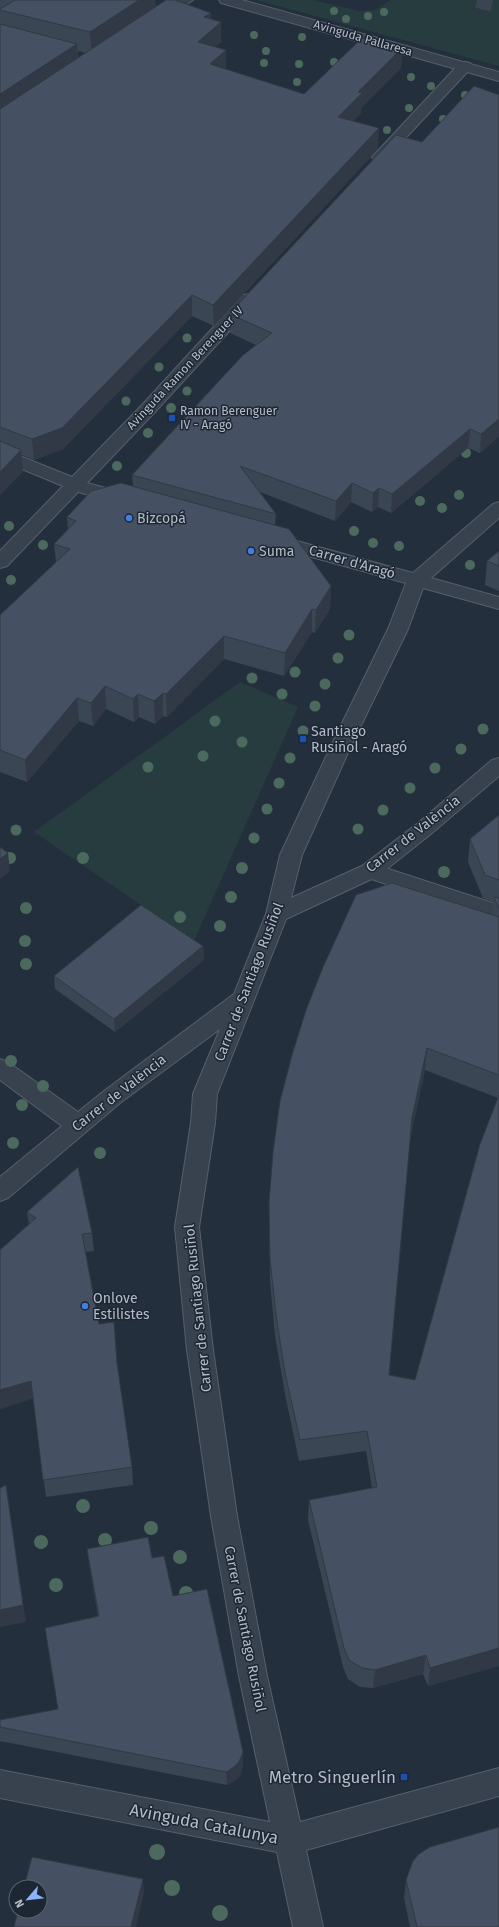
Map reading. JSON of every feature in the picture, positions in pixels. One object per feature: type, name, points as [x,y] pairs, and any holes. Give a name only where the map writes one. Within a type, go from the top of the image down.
[{"type":"street","points":[[145,28],[186,0]]},
{"type":"street","name":"Avinguda Pallaresa","points":[[226,0],[465,66],[499,77]]},
{"type":"street","points":[[368,170],[465,66]]},
{"type":"street","name":"Avinguda Ramon Berenguer IV","points":[[0,562],[76,485],[261,287]]},
{"type":"street","points":[[0,453],[76,485],[141,503]]},
{"type":"street","points":[[417,580],[499,508]]},
{"type":"street","name":"Carrer d'Aragó","points":[[262,537],[499,603]]},
{"type":"street","name":"Carrer de Santiago Rusiñol","points":[[308,1927],[253,1676],[224,1516],[200,1350],[187,1227],[203,1123],[205,1094],[277,914],[291,854],[341,746],[398,629],[417,580]]},
{"type":"street","name":"Carrer de València","points":[[277,914],[370,871],[425,828],[499,765]]},
{"type":"street","points":[[370,871],[499,914]]},
{"type":"street","name":"Carrer de València","points":[[0,1191],[112,1097],[242,1000]]},
{"type":"street","points":[[0,1068],[78,1126]]},
{"type":"street","name":"Avinguda Catalunya","points":[[0,1784],[288,1840],[499,1782]]},
{"type":"green space","points":[[256,0],[313,0],[359,11],[375,10],[390,0],[499,0],[499,66]]},
{"type":"green space","points":[[240,682],[298,707],[194,941],[34,832]]},
{"type":"building","points":[[15,0],[139,0],[90,32],[0,10]]},
{"type":"building","points":[[166,0],[175,0],[211,13],[204,17],[221,22],[198,42],[226,50],[210,64],[304,94],[362,38],[402,48],[358,92],[362,93],[338,117],[379,128],[213,305],[192,295],[62,428],[32,439],[0,427],[0,109]]},
{"type":"building","points":[[0,24],[77,44],[0,94]]},
{"type":"building","points":[[474,86],[499,95],[499,419],[481,434],[470,429],[392,494],[379,488],[373,493],[352,483],[336,501],[240,466],[276,514],[132,475],[243,355],[272,333],[229,314],[396,135],[422,142]]},
{"type":"building","points":[[0,441],[21,450],[0,472]]},
{"type":"building","points":[[121,483],[289,529],[331,586],[316,610],[312,609],[285,653],[224,636],[166,694],[163,693],[154,701],[138,694],[133,699],[105,686],[91,703],[77,698],[25,760],[0,750],[0,615],[70,549],[54,544],[76,521],[67,517],[91,491]]},
{"type":"building","points":[[499,551],[499,566],[487,561]]},
{"type":"building","points":[[499,815],[499,880],[485,875],[470,839]]},
{"type":"building","points":[[0,847],[8,853],[0,859]]},
{"type":"building","points":[[392,883],[499,917],[499,1075],[427,1048],[412,1118],[389,1375],[415,1380],[480,1144],[499,1095],[499,1648],[430,1668],[426,1655],[375,1670],[362,1668],[349,1660],[344,1648],[309,1500],[377,1487],[367,1431],[300,1440],[285,1373],[276,1315],[270,1259],[269,1203],[273,1152],[280,1101],[306,1010],[323,967],[356,895]]},
{"type":"building","points":[[494,897],[499,898],[499,909]]},
{"type":"building","points":[[141,905],[203,946],[114,1019],[54,976]]},
{"type":"building","points":[[78,1167],[92,1233],[82,1234],[99,1324],[114,1322],[117,1363],[132,1467],[43,1480],[31,1381],[0,1390],[0,1250],[36,1218],[27,1212]]},
{"type":"building","points":[[6,1485],[23,1605],[0,1610],[0,1488]]},
{"type":"building","points":[[148,1537],[152,1558],[164,1556],[173,1596],[207,1589],[243,1752],[239,1762],[226,1772],[0,1727],[0,1720],[58,1709],[45,1628],[99,1616],[87,1549]]},
{"type":"building","points":[[499,1827],[499,1927],[417,1927],[406,1880],[413,1861],[419,1854],[430,1847]]},
{"type":"building","points":[[32,1857],[143,1879],[131,1927],[14,1927],[16,1919],[48,1919],[48,1879],[26,1879]]},
{"type":"tunnel","points":[[477,0],[499,5]]},
{"type":"place","name":"Ramon Berenguer IV - Aragó","points":[[172,418]]},
{"type":"place","name":"Bizcopá","points":[[129,518]]},
{"type":"place","name":"Suma","points":[[251,551]]},
{"type":"place","name":"Santiago Rusiñol - Aragó","points":[[303,739]]},
{"type":"place","name":"Onlove Estilistes","points":[[85,1306]]},
{"type":"place","name":"Metro Singuerlín","points":[[404,1777]]}]
